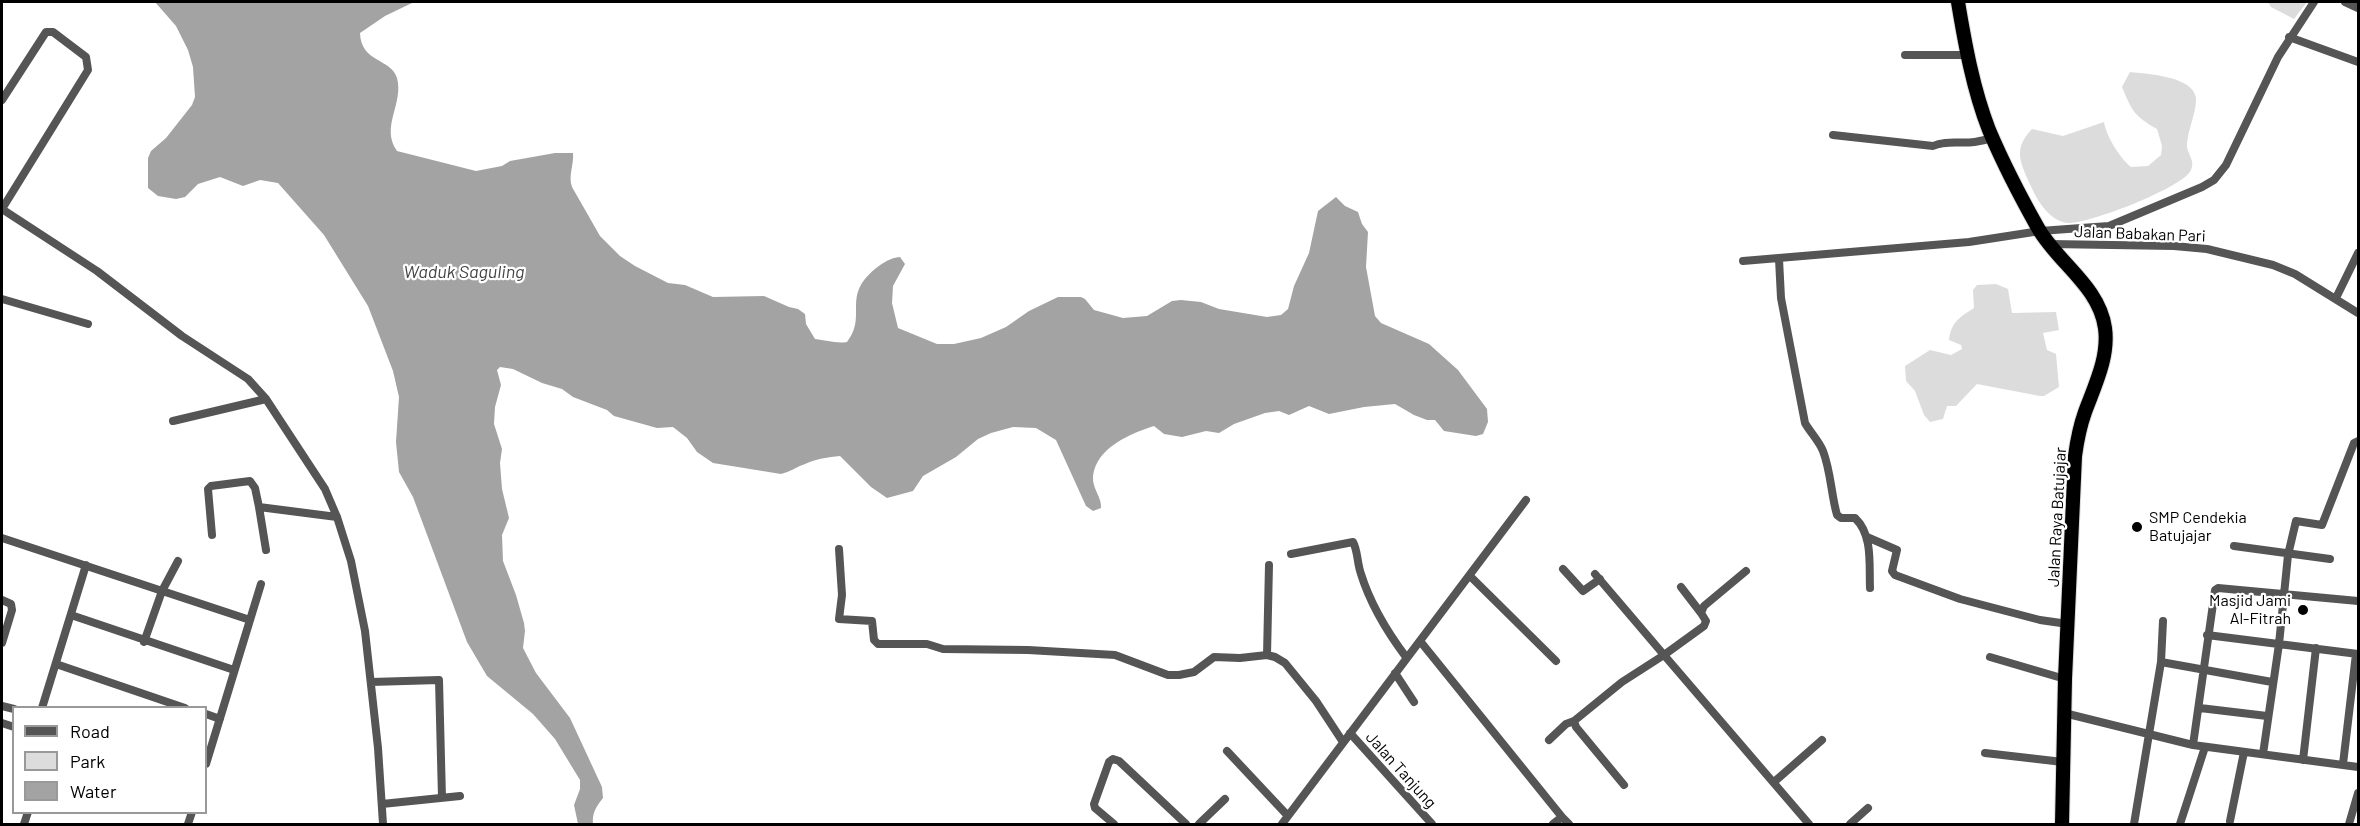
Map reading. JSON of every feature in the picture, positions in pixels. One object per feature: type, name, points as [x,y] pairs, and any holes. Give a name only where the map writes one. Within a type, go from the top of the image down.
[{"type":"highway","name":"Jalan Raya Batujajar","points":[[1958,2],[1968,55],[1993,137],[2018,192],[2040,231],[2097,301],[2102,312],[2106,339],[2097,381],[2078,435],[2075,456],[2065,679],[2062,825]]},
{"type":"street","points":[[1743,261],[1779,260],[2002,239],[2040,231],[2109,226],[2209,184],[2226,165],[2289,37],[2314,2]]},
{"type":"street","points":[[2345,2],[2358,8]]},
{"type":"street","points":[[2,100],[46,32],[53,32],[88,60],[88,70],[2,209],[97,271],[182,336],[248,379],[266,399],[325,489],[338,517],[351,561],[365,631],[378,748],[383,825]]},
{"type":"street","points":[[2289,37],[2358,62]]},
{"type":"street","points":[[1905,55],[1968,55]]},
{"type":"street","points":[[1833,135],[1933,146],[1948,143],[1981,143],[1993,137]]},
{"type":"street","name":"Jalan Babakan Pari","points":[[2050,244],[2174,246],[2207,249],[2273,265],[2295,274],[2358,314]]},
{"type":"street","points":[[2336,298],[2358,253]]},
{"type":"street","points":[[1779,260],[1781,298],[1805,423],[1813,438],[1822,448],[1830,474],[1837,515],[1841,518],[1855,518],[1864,528],[1867,537],[1870,588]]},
{"type":"street","points":[[2,299],[88,324]]},
{"type":"street","points":[[173,421],[266,399]]},
{"type":"street","points":[[2263,754],[2279,644],[2288,555],[2297,519],[2318,526],[2323,523],[2354,443],[2358,441]]},
{"type":"street","points":[[212,535],[208,489],[211,486],[250,481],[255,488],[266,550]]},
{"type":"street","points":[[1282,825],[1526,500]]},
{"type":"street","points":[[259,507],[338,517]]},
{"type":"street","points":[[1867,537],[1897,550],[1892,571],[1895,575],[1960,599],[2020,615],[2068,624]]},
{"type":"street","points":[[2,538],[249,620]]},
{"type":"street","points":[[1291,554],[1353,542],[1360,574],[1368,592],[1394,641],[1406,657]]},
{"type":"street","points":[[2234,546],[2330,559]]},
{"type":"street","points":[[839,549],[842,595],[839,619],[872,621],[874,640],[878,644],[927,644],[943,649],[1029,650],[1115,655],[1128,661],[1144,664],[1168,675],[1194,672],[1214,657],[1240,658],[1266,655],[1275,657],[1284,663],[1316,701],[1343,742]]},
{"type":"street","points":[[144,642],[162,591],[178,561]]},
{"type":"street","points":[[43,706],[86,565]]},
{"type":"street","points":[[1266,655],[1269,565]]},
{"type":"street","points":[[1563,569],[1583,591],[1598,576],[1809,825]]},
{"type":"street","points":[[1701,613],[1704,606],[1746,572]]},
{"type":"street","points":[[1470,576],[1556,661]]},
{"type":"street","points":[[207,761],[261,584]]},
{"type":"street","points":[[1549,740],[1566,724],[1574,721],[1622,682],[1704,626],[1706,621],[1681,587]]},
{"type":"street","points":[[2193,746],[2215,590],[2218,588],[2285,593],[2358,601]]},
{"type":"street","points":[[2,600],[11,604],[12,610],[2,643]]},
{"type":"street","points":[[70,615],[144,642],[234,670]]},
{"type":"street","points":[[2134,825],[2161,662],[2163,621]]},
{"type":"street","points":[[2207,634],[2357,654],[2343,764]]},
{"type":"street","points":[[1420,641],[1569,825]]},
{"type":"street","points":[[2302,760],[2316,648]]},
{"type":"street","points":[[1990,657],[2065,679]]},
{"type":"street","points":[[2161,662],[2272,682]]},
{"type":"street","points":[[56,664],[179,706]]},
{"type":"street","points":[[1395,673],[1414,702]]},
{"type":"street","points":[[370,682],[439,680],[442,798]]},
{"type":"street","points":[[2200,708],[2267,716]]},
{"type":"street","points":[[2064,713],[2193,746],[2358,767]]},
{"type":"street","points":[[207,714],[220,719]]},
{"type":"street","points":[[1574,721],[1576,727],[1624,785]]},
{"type":"street","name":"Jalan Tanjung","points":[[1350,733],[1432,825]]},
{"type":"street","points":[[1774,782],[1822,740]]},
{"type":"street","points":[[2180,824],[2205,747]]},
{"type":"street","points":[[1227,751],[1288,816]]},
{"type":"street","points":[[2230,821],[2244,752]]},
{"type":"street","points":[[1985,753],[2063,762]]},
{"type":"street","points":[[1114,825],[1095,808],[1094,804],[1109,762],[1113,759],[1119,761],[1186,825]]},
{"type":"street","points":[[2349,825],[2358,793]]},
{"type":"street","points":[[382,804],[460,796]]},
{"type":"street","points":[[1199,825],[1225,799]]},
{"type":"street","points":[[1850,825],[1868,808]]},
{"type":"street","points":[[1553,825],[1562,817]]},
{"type":"green space","points":[[2268,2],[2307,2],[2294,19],[2271,7]]},
{"type":"green space","points":[[2130,72],[2169,78],[2188,85],[2194,91],[2196,105],[2187,144],[2192,163],[2191,170],[2171,186],[2154,195],[2095,218],[2068,223],[2054,218],[2039,201],[2021,161],[2023,142],[2032,129],[2063,136],[2104,122],[2118,152],[2131,167],[2148,166],[2161,155],[2162,146],[2157,129],[2138,116],[2122,87]]},
{"type":"green space","points":[[1996,284],[2008,289],[2012,313],[2056,312],[2059,330],[2043,333],[2047,350],[2056,354],[2059,387],[2040,396],[1977,384],[1956,406],[1947,406],[1943,419],[1930,422],[1924,415],[1915,391],[1906,381],[1905,366],[1930,350],[1951,355],[1962,349],[1961,345],[1949,340],[1954,324],[1974,308],[1973,290],[1977,285]]},
{"type":"water","name":"Waduk Saguling","points":[[155,2],[414,2],[385,16],[360,33],[365,50],[389,67],[397,78],[398,97],[391,133],[392,142],[397,151],[476,171],[502,166],[510,161],[555,153],[573,153],[572,187],[600,236],[620,256],[668,283],[685,285],[713,297],[764,296],[798,309],[805,314],[806,324],[815,339],[847,342],[855,323],[859,288],[865,279],[884,262],[900,257],[905,264],[893,286],[892,303],[898,328],[937,344],[954,344],[981,338],[1006,327],[1029,311],[1058,297],[1081,297],[1094,310],[1123,318],[1147,316],[1172,301],[1181,300],[1201,302],[1219,309],[1267,317],[1281,315],[1288,309],[1294,286],[1309,253],[1318,211],[1336,197],[1345,206],[1358,212],[1368,232],[1366,267],[1375,316],[1381,323],[1429,344],[1458,370],[1487,409],[1488,422],[1483,434],[1476,436],[1444,431],[1435,420],[1427,420],[1414,415],[1395,404],[1329,414],[1309,406],[1289,415],[1279,411],[1265,413],[1234,424],[1219,433],[1206,431],[1182,437],[1164,434],[1154,426],[1116,443],[1101,457],[1093,476],[1101,508],[1093,511],[1086,506],[1056,440],[1036,428],[1013,427],[978,439],[956,457],[923,476],[913,491],[887,498],[871,487],[840,456],[813,461],[781,474],[713,463],[697,452],[687,438],[673,427],[657,428],[614,416],[607,410],[573,397],[562,389],[542,383],[513,369],[500,367],[497,370],[501,385],[495,407],[494,424],[502,449],[500,463],[502,489],[509,518],[502,535],[503,561],[524,623],[523,648],[536,673],[570,718],[602,787],[603,798],[595,810],[593,824],[578,824],[574,805],[580,789],[580,780],[555,739],[533,714],[487,676],[467,642],[413,497],[399,472],[396,442],[399,397],[393,371],[368,306],[324,235],[278,183],[260,180],[243,186],[220,177],[198,184],[185,197],[176,199],[158,196],[148,188],[148,158],[151,151],[166,138],[192,105],[195,97],[193,67],[188,50],[176,26]]},
{"type":"place","name":"SMP Cendekia Batujajar","points":[[2137,527]]},
{"type":"place","name":"Masjid Jami Al-Fitrah","points":[[2303,610]]}]
